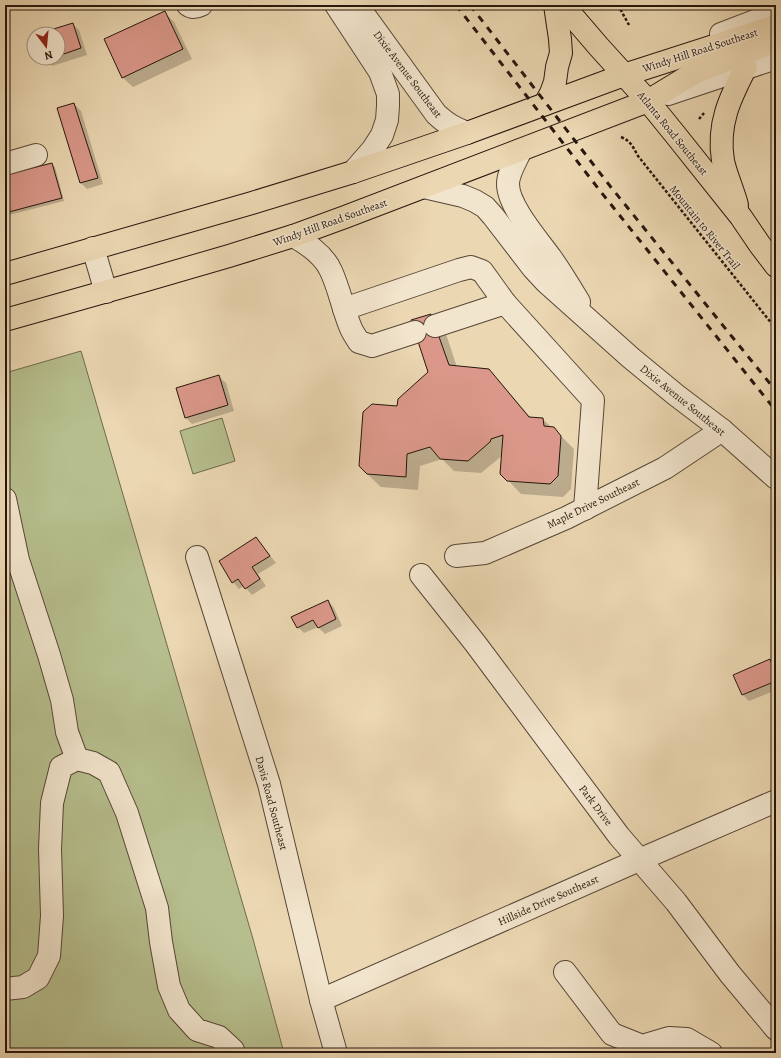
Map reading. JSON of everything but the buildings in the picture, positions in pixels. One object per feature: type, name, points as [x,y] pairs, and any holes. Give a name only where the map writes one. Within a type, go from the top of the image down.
[{"type":"main road","points":[[545,104],[555,82],[561,53],[555,5]]},
{"type":"main road","name":"Atlanta Road Southeast","points":[[563,5],[648,101],[741,217],[776,266]]},
{"type":"main road","name":"Windy Hill Road Southeast","points":[[5,274],[252,203],[353,172],[624,75],[776,26]]},
{"type":"main road","name":"Windy Hill Road Southeast","points":[[5,320],[106,292],[294,236],[648,101],[694,73],[776,40]]},
{"type":"main road","points":[[741,217],[724,161],[722,132],[726,112],[746,67]]},
{"type":"street","points":[[188,5],[198,7],[201,5]]},
{"type":"street","name":"Dixie Avenue Southeast","points":[[336,5],[380,72],[388,94],[387,120],[382,135],[373,149],[353,172]]},
{"type":"street","name":"Dixie Avenue Southeast","points":[[357,5],[436,114],[446,123],[467,132]]},
{"type":"street","name":"Windy Hill Road Southeast","points":[[624,75],[683,48],[776,13]]},
{"type":"street","name":"Windy Hill Road Southeast","points":[[648,101],[776,58]]},
{"type":"street","name":"Dixie Avenue Southeast","points":[[521,150],[511,170],[508,183],[509,194],[513,204],[568,284],[590,320]]},
{"type":"street","points":[[5,164],[36,154]]},
{"type":"street","name":"Dixie Avenue Southeast","points":[[424,187],[463,196],[485,208],[546,282],[631,358],[722,430],[776,478]]},
{"type":"street","points":[[294,236],[315,251],[331,270],[350,328],[359,342],[372,346],[415,332]]},
{"type":"street","points":[[93,248],[106,292]]},
{"type":"street","points":[[344,309],[459,270],[471,267],[482,271],[505,303],[593,400],[585,509]]},
{"type":"street","points":[[436,326],[505,303]]},
{"type":"street","name":"Maple Drive Southeast","points":[[456,556],[485,553],[585,509],[665,468],[722,430]]},
{"type":"street","points":[[5,499],[18,560],[49,655],[62,700],[67,732],[77,759]]},
{"type":"street","name":"Davis Road Southeast","points":[[197,557],[269,784],[321,1000],[336,1053]]},
{"type":"street","name":"Park Drive","points":[[421,575],[475,642],[619,836],[676,902],[730,974],[776,1029]]},
{"type":"street","points":[[5,989],[23,987],[38,978],[49,956],[52,916],[50,849],[52,803],[61,767],[77,759],[92,763],[109,772],[127,813],[157,908],[161,942],[169,986],[179,1010],[198,1030],[219,1037],[233,1050],[233,1053]]},
{"type":"street","name":"Hillside Drive Southeast","points":[[321,1000],[776,801]]},
{"type":"street","points":[[565,972],[612,1034],[642,1046],[669,1038],[687,1039],[711,1053]]},
{"type":"path","points":[[618,5],[629,25]]},
{"type":"path","name":"Mountain to River Trail","points":[[621,137],[628,140],[633,146],[638,156],[776,329]]},
{"type":"green space","points":[[81,351],[253,939],[284,1053],[5,1053],[5,373]]},
{"type":"green space","points":[[222,418],[235,461],[193,474],[180,431]]},
{"type":"railway","points":[[456,5],[601,192],[776,411]]},
{"type":"railway","points":[[470,5],[610,186],[776,391]]}]
